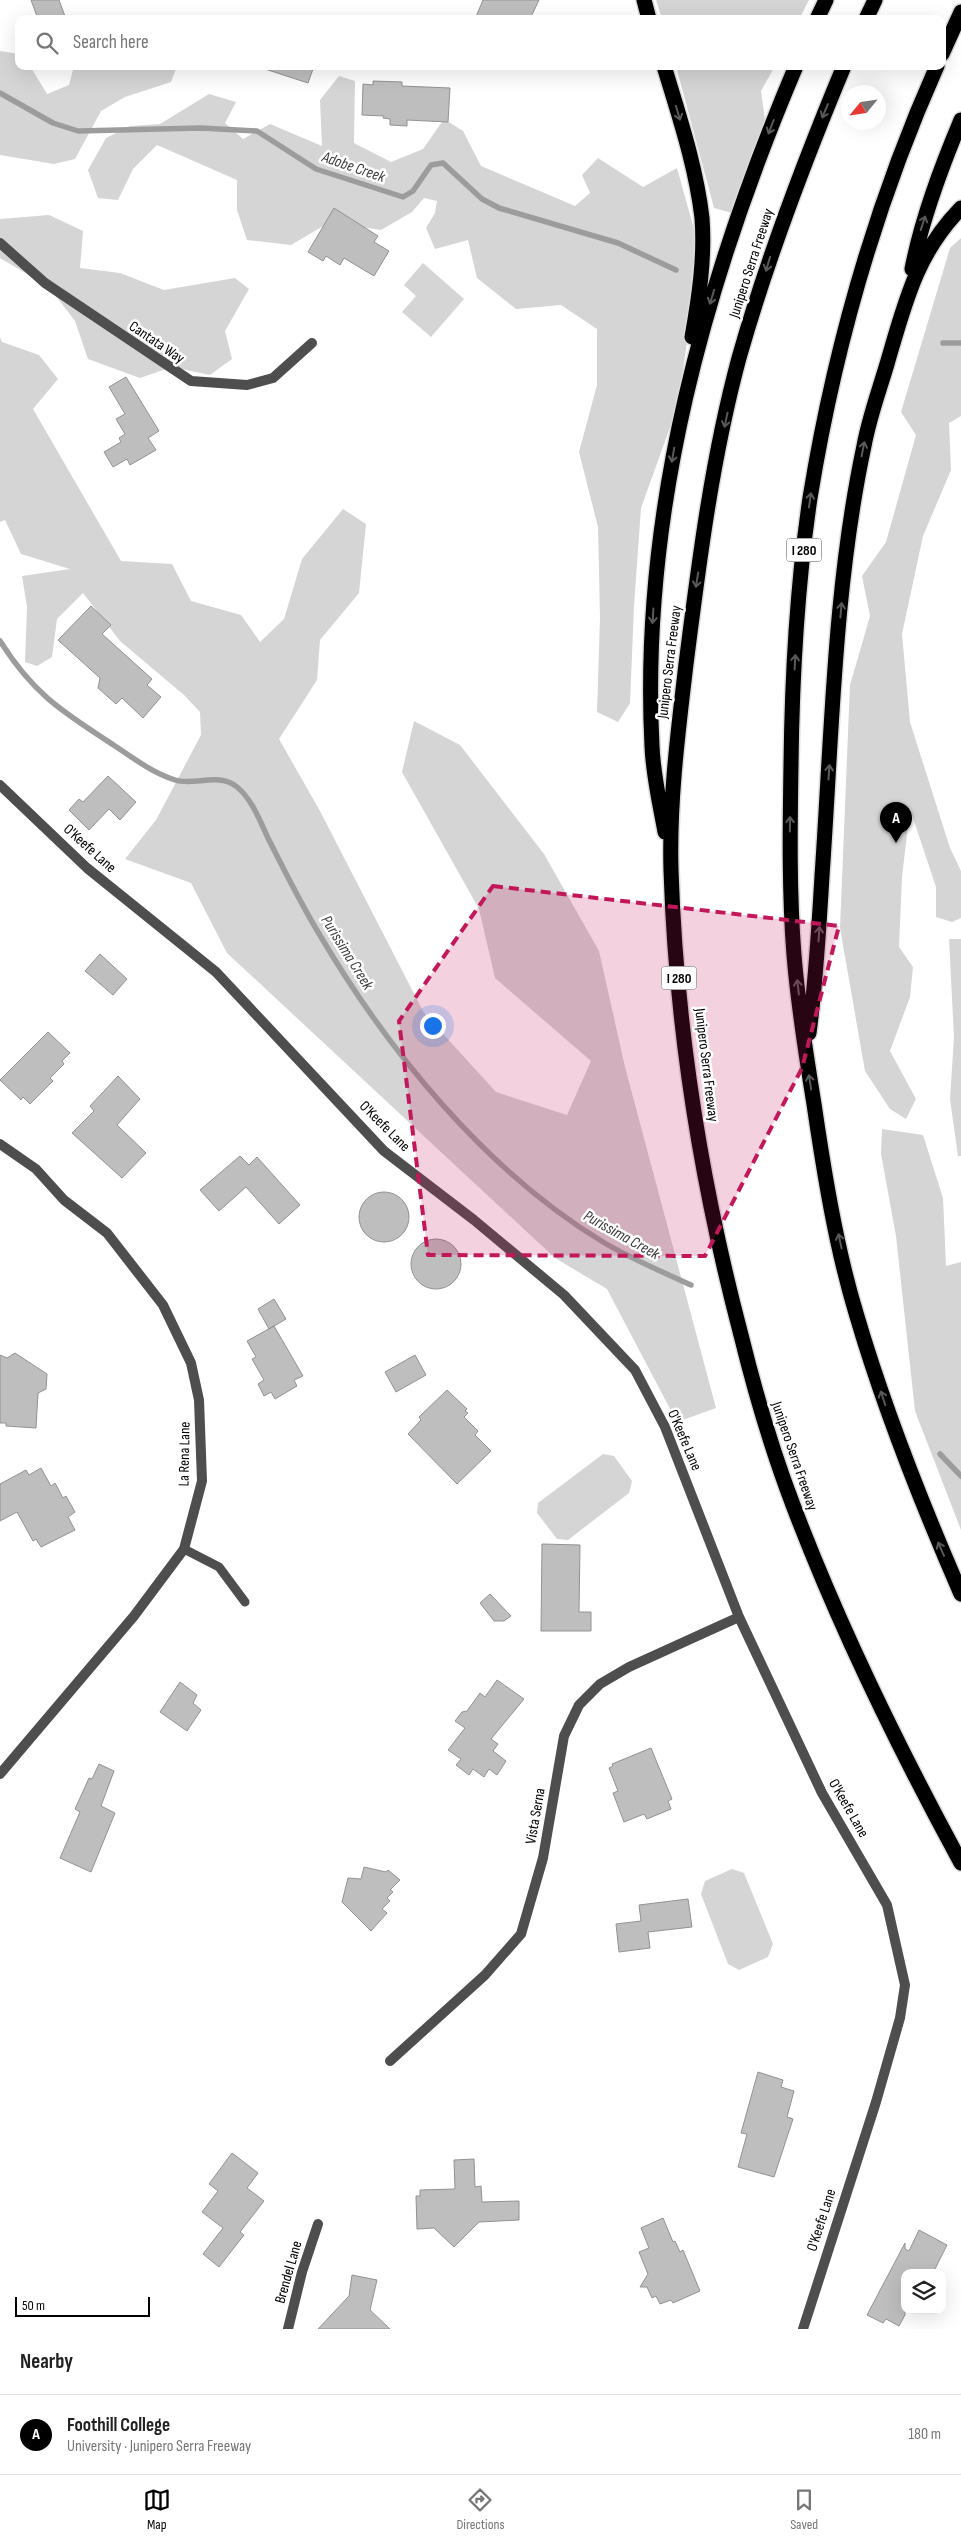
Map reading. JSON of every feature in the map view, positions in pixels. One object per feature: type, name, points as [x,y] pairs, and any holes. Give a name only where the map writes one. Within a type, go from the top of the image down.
[{"type":"highway","points":[[644,0],[649,15]]},
{"type":"highway","points":[[819,15],[826,0]]},
{"type":"highway","points":[[868,15],[876,0]]},
{"type":"highway","points":[[946,45],[961,12]]},
{"type":"highway","points":[[665,70],[697,183],[702,220],[702,259],[698,301],[660,539],[650,670],[652,748],[671,870]]},
{"type":"highway","points":[[678,424],[710,305],[734,226],[794,70]]},
{"type":"highway","name":"Junipero Serra Freeway","points":[[842,70],[812,142],[772,251],[739,361],[716,466],[696,588],[681,709],[672,820],[671,870],[685,1048],[703,1166],[726,1279],[755,1391],[791,1501],[833,1607],[882,1713],[961,1862]]},
{"type":"highway","name":"I 280","points":[[935,70],[893,177],[858,283],[831,388],[810,499],[797,624],[792,711],[790,832],[794,955],[806,1052],[824,1170],[855,1310],[893,1428],[961,1594]]},
{"type":"highway","points":[[806,1052],[816,970],[837,650],[848,548],[864,444],[904,304],[917,244],[961,120]]},
{"type":"highway","points":[[904,304],[928,249],[942,228],[961,208]]},
{"type":"street","name":"Cantata Way","points":[[0,243],[45,283],[191,381],[247,385],[273,378],[312,343]]},
{"type":"street","name":"O'Keefe Lane","points":[[0,785],[87,868],[216,972],[384,1150],[474,1220],[564,1295],[635,1370],[665,1427],[739,1617],[822,1793],[887,1905],[905,1985],[900,2018],[876,2102],[803,2329]]},
{"type":"street","name":"La Rena Lane","points":[[0,1144],[36,1169],[64,1200],[107,1233],[163,1305],[191,1363],[199,1400],[202,1481],[184,1549],[134,1616],[0,1774]]},
{"type":"street","name":"Vista Serna","points":[[390,2061],[485,1975],[521,1934],[543,1858],[564,1736],[579,1705],[600,1684],[629,1667],[739,1617]]},
{"type":"street","name":"Brendel Lane","points":[[288,2329],[302,2272],[318,2224]]},
{"type":"lane","points":[[184,1549],[219,1567],[245,1602]]},
{"type":"highlighted area","points":[[493,886],[839,926],[802,1068],[705,1256],[428,1255],[399,1021]]},
{"type":"shaded area","points":[[656,0],[809,0],[801,15],[661,15]]},
{"type":"shaded area","points":[[0,51],[15,53],[15,70],[32,70],[47,94],[69,85],[73,70],[176,70],[171,82],[125,97],[101,111],[75,159],[54,164],[0,155]]},
{"type":"shaded area","points":[[677,70],[773,70],[761,91],[766,127],[732,213],[714,208]]},
{"type":"shaded area","points":[[339,76],[355,81],[354,143],[391,162],[423,149],[444,119],[463,131],[481,166],[575,206],[590,193],[582,175],[598,158],[643,187],[677,168],[697,240],[690,321],[678,405],[641,508],[630,703],[618,722],[597,712],[600,618],[598,527],[579,452],[597,385],[597,329],[561,305],[516,309],[477,278],[468,240],[435,249],[426,228],[435,213],[437,201],[424,198],[412,212],[381,230],[330,222],[291,245],[247,240],[237,210],[237,180],[157,145],[133,169],[118,200],[98,198],[88,170],[106,138],[130,126],[160,124],[209,94],[236,102],[225,123],[243,139],[270,124],[322,146],[320,100]]},
{"type":"shaded area","points":[[49,215],[83,231],[80,268],[120,273],[164,290],[235,278],[249,289],[225,331],[232,359],[210,375],[172,367],[140,378],[88,359],[75,321],[49,287],[0,258],[0,219]]},
{"type":"shaded area","points":[[961,238],[961,416],[949,423],[951,470],[923,536],[902,634],[910,722],[950,848],[961,871],[961,918],[952,922],[936,917],[936,887],[910,809],[902,877],[899,947],[913,967],[910,997],[890,1051],[916,1099],[906,1119],[890,1109],[865,1071],[840,928],[850,685],[870,616],[862,576],[886,542],[916,435],[901,412],[950,248]]},
{"type":"shaded area","points":[[423,263],[464,299],[431,337],[402,312],[416,296],[404,285]]},
{"type":"shaded area","points":[[0,337],[2,342],[39,355],[58,379],[33,409],[121,561],[172,564],[191,601],[241,615],[260,642],[284,619],[302,559],[343,509],[366,524],[359,593],[320,640],[317,680],[279,739],[320,811],[424,1013],[496,1092],[567,1115],[591,1061],[495,978],[479,909],[402,772],[414,721],[460,745],[544,854],[599,951],[625,1067],[716,1408],[677,1422],[607,1289],[555,1258],[227,953],[191,883],[125,859],[156,820],[201,735],[200,712],[184,695],[120,641],[83,593],[57,619],[52,657],[37,666],[25,662],[27,607],[22,576],[70,569],[21,554],[5,520],[0,522]]},
{"type":"shaded area","points":[[949,939],[961,939],[961,1156],[958,1156],[950,1099],[954,1037]]},
{"type":"shaded area","points":[[882,1129],[923,1135],[943,1198],[946,1266],[961,1262],[961,1530],[915,1411],[896,1236],[881,1154]]},
{"type":"shaded area","points":[[603,1454],[614,1456],[632,1481],[629,1493],[568,1540],[557,1539],[537,1513],[538,1503]]},
{"type":"shaded area","points":[[732,1869],[744,1873],[773,1944],[768,1957],[739,1970],[728,1964],[701,1894],[705,1881]]},
{"type":"building","points":[[31,0],[59,0],[65,15],[37,15]]},
{"type":"building","points":[[483,0],[539,0],[532,15],[477,15]]},
{"type":"building","points":[[268,70],[313,70],[308,83]]},
{"type":"building","points":[[373,81],[402,82],[402,86],[450,88],[448,122],[407,120],[407,126],[390,125],[390,119],[383,118],[384,116],[362,115],[363,84],[373,85]]},
{"type":"building","points":[[334,208],[378,236],[374,242],[389,251],[374,276],[344,258],[340,265],[326,256],[323,261],[308,252]]},
{"type":"building","points":[[126,377],[159,431],[148,438],[156,450],[130,465],[127,459],[113,467],[104,452],[121,442],[119,438],[125,434],[116,419],[125,414],[109,387]]},
{"type":"building","points":[[91,606],[111,625],[102,634],[152,679],[147,685],[161,697],[143,718],[122,698],[116,704],[98,688],[100,678],[58,640]]},
{"type":"building","points":[[108,776],[136,802],[120,820],[109,809],[89,830],[69,810],[79,799],[83,802]]},
{"type":"building","points":[[100,954],[127,979],[113,995],[85,971]]},
{"type":"building","points":[[48,1032],[70,1053],[62,1061],[64,1064],[50,1078],[53,1081],[30,1104],[23,1097],[21,1100],[0,1080]]},
{"type":"building","points":[[118,1076],[140,1099],[117,1125],[146,1153],[122,1178],[72,1133],[94,1111],[90,1106]]},
{"type":"building","points":[[240,1156],[249,1165],[257,1157],[300,1205],[279,1224],[246,1187],[219,1211],[200,1190]]},
{"type":"building","points":[[379,1192],[389,1192],[402,1199],[409,1212],[409,1222],[402,1235],[389,1242],[379,1242],[370,1238],[363,1231],[359,1222],[359,1212],[363,1203],[370,1196]]},
{"type":"building","points":[[436,1239],[454,1246],[461,1264],[454,1282],[436,1289],[418,1282],[411,1264],[418,1246]]},
{"type":"building","points":[[274,1299],[286,1319],[269,1329],[258,1309]]},
{"type":"building","points":[[274,1326],[303,1376],[294,1380],[297,1386],[275,1399],[271,1392],[264,1396],[258,1384],[264,1380],[252,1359],[256,1357],[247,1341]]},
{"type":"building","points":[[15,1353],[47,1374],[46,1389],[38,1393],[36,1428],[6,1426],[6,1423],[0,1423],[0,1355],[7,1358]]},
{"type":"building","points":[[415,1355],[426,1375],[396,1392],[385,1372]]},
{"type":"building","points":[[447,1390],[467,1409],[465,1411],[468,1413],[464,1417],[478,1431],[475,1435],[491,1451],[457,1484],[408,1434],[421,1420],[419,1417]]},
{"type":"building","points":[[41,1468],[51,1486],[55,1483],[63,1498],[66,1496],[75,1512],[68,1517],[75,1530],[41,1547],[36,1539],[33,1541],[17,1512],[0,1521],[0,1484],[26,1470],[29,1475]]},
{"type":"building","points":[[542,1544],[580,1545],[579,1612],[591,1612],[591,1631],[541,1631]]},
{"type":"building","points":[[490,1594],[511,1616],[504,1621],[494,1621],[480,1603]]},
{"type":"building","points":[[497,1680],[524,1699],[491,1739],[498,1744],[493,1751],[506,1761],[497,1775],[489,1769],[484,1777],[473,1769],[469,1775],[456,1765],[461,1759],[448,1750],[465,1728],[455,1721],[462,1712],[467,1711],[480,1693],[485,1697]]},
{"type":"building","points":[[180,1682],[197,1695],[193,1703],[201,1710],[187,1731],[160,1712]]},
{"type":"building","points":[[651,1748],[672,1799],[668,1801],[671,1809],[647,1819],[644,1814],[624,1822],[613,1793],[618,1791],[609,1768],[613,1766],[612,1764]]},
{"type":"building","points":[[99,1764],[114,1771],[101,1806],[115,1813],[91,1872],[60,1858],[80,1812],[75,1809],[89,1778],[92,1779]]},
{"type":"building","points":[[364,1867],[386,1872],[388,1870],[400,1880],[390,1890],[393,1892],[387,1898],[390,1901],[382,1909],[387,1913],[371,1931],[342,1902],[348,1878],[361,1879]]},
{"type":"building","points":[[688,1899],[692,1927],[648,1932],[650,1948],[619,1952],[616,1924],[641,1921],[639,1905]]},
{"type":"building","points":[[758,2072],[783,2080],[781,2087],[794,2091],[787,2117],[793,2119],[774,2177],[738,2167],[747,2134],[741,2133]]},
{"type":"building","points":[[232,2153],[258,2173],[247,2188],[264,2201],[240,2232],[244,2235],[219,2267],[203,2254],[223,2228],[202,2212],[218,2191],[209,2184]]},
{"type":"building","points":[[474,2159],[475,2187],[481,2186],[482,2202],[519,2201],[519,2220],[479,2222],[454,2247],[434,2228],[417,2229],[416,2196],[420,2196],[420,2190],[455,2189],[454,2160]]},
{"type":"building","points":[[663,2218],[673,2242],[675,2241],[680,2252],[683,2250],[700,2291],[673,2303],[671,2300],[660,2304],[656,2296],[652,2298],[647,2287],[640,2287],[648,2274],[639,2252],[649,2248],[641,2228]]},
{"type":"building","points":[[919,2230],[947,2245],[935,2269],[901,2269],[901,2314],[905,2315],[899,2326],[886,2319],[883,2323],[867,2315],[905,2243],[905,2249],[909,2251]]},
{"type":"building","points":[[352,2275],[377,2280],[370,2310],[390,2329],[318,2329],[349,2296]]},
{"type":"waterway","name":"Adobe Creek","points":[[0,93],[53,123],[78,131],[201,128],[257,131],[316,169],[403,197],[413,191],[431,165],[443,163],[482,199],[499,208],[618,243],[676,270]]},
{"type":"waterway","name":"Adobe Creek","points":[[943,343],[961,343]]},
{"type":"waterway","name":"Purissima Creek","points":[[0,641],[25,675],[51,701],[80,723],[144,765],[175,780],[191,782],[223,780],[243,792],[252,805],[301,902],[348,980],[377,1023],[444,1106],[481,1145],[560,1214],[614,1248],[691,1285]]},
{"type":"waterway","name":"Purissima Creek","points":[[940,1454],[961,1476]]},
{"type":"place","name":"Foothill College","points":[[896,843]]}]
